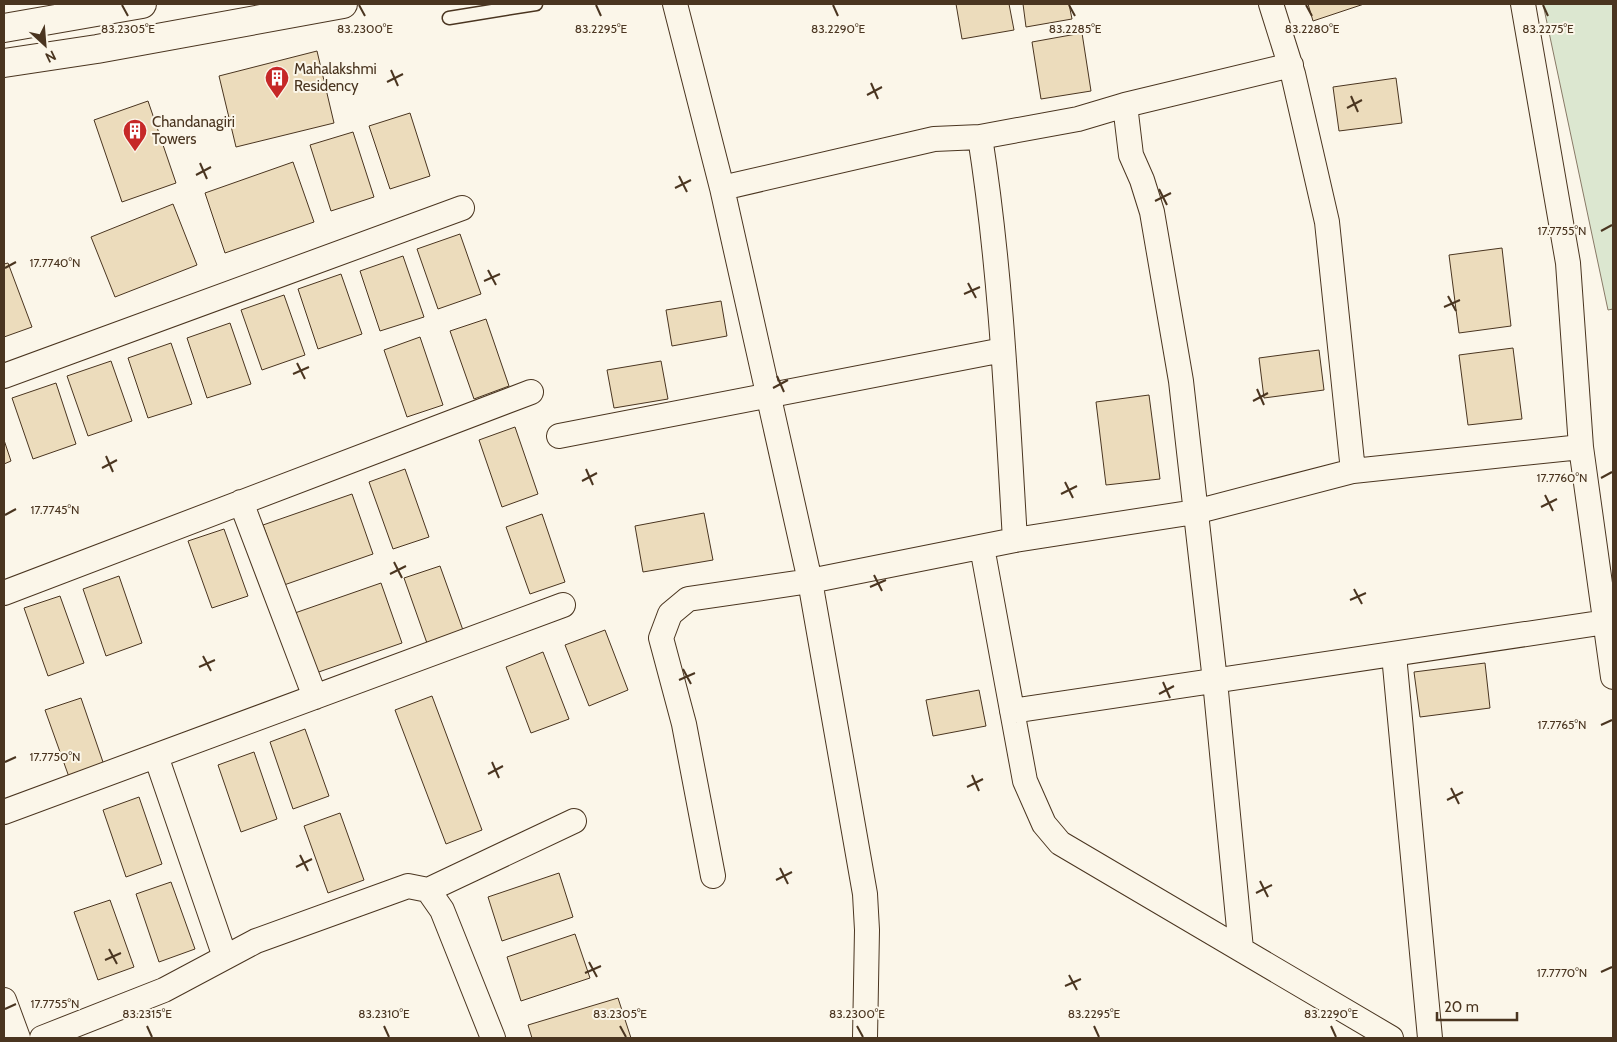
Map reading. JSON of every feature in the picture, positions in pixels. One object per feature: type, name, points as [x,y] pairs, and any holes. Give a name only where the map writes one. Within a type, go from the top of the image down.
[{"type":"main road","points":[[4,28],[142,4]]},
{"type":"main road","points":[[4,63],[97,49],[343,4]]},
{"type":"street","points":[[675,4],[722,188],[810,581],[865,894],[867,930],[865,1038]]},
{"type":"street","points":[[1272,4],[1291,65],[1327,222],[1353,471]]},
{"type":"street","points":[[1523,4],[1568,263],[1581,447],[1613,677]]},
{"type":"street","points":[[722,188],[934,139],[980,137],[1078,119],[1126,105],[1291,65]]},
{"type":"street","points":[[1126,105],[1131,156],[1142,180],[1152,212],[1181,381],[1241,948]]},
{"type":"street","points":[[980,137],[990,202],[1003,350],[1015,540]]},
{"type":"street","points":[[4,376],[462,208]]},
{"type":"street","points":[[559,436],[1003,350]]},
{"type":"street","points":[[4,593],[531,392]]},
{"type":"street","points":[[713,876],[684,724],[661,638],[670,614],[688,599],[810,581],[1015,540],[1194,512],[1353,471],[1581,447]]},
{"type":"street","points":[[241,502],[315,697]]},
{"type":"street","points":[[982,547],[1025,781],[1044,824],[1060,843],[1391,1038]]},
{"type":"street","points":[[4,812],[563,606]]},
{"type":"street","points":[[1012,711],[1606,622]]},
{"type":"street","points":[[1394,655],[1430,1038]]},
{"type":"street","points":[[156,756],[225,957]]},
{"type":"street","points":[[42,1038],[164,990],[256,941],[408,886],[428,890],[574,821]]},
{"type":"street","points":[[428,890],[442,910],[492,1038]]},
{"type":"street","points":[[4,1000],[18,1038]]},
{"type":"lane","points":[[450,18],[536,4]]},
{"type":"green space","points":[[1543,4],[1613,4],[1613,309],[1608,310]]},
{"type":"building","points":[[956,4],[1009,4],[1014,30],[962,39]]},
{"type":"building","points":[[1023,4],[1069,4],[1072,19],[1026,27]]},
{"type":"building","points":[[1308,4],[1364,4],[1313,21]]},
{"type":"building","points":[[1082,33],[1091,91],[1041,99],[1032,42]]},
{"type":"building","name":"Mahalakshmi Residency","points":[[317,51],[334,123],[236,147],[219,76]]},
{"type":"building","points":[[1396,78],[1402,123],[1339,131],[1333,87]]},
{"type":"building","name":"Chandanagiri Towers","points":[[148,101],[176,183],[122,202],[94,120]]},
{"type":"building","points":[[410,113],[430,176],[390,189],[369,126]]},
{"type":"building","points":[[353,132],[374,197],[331,211],[310,145]]},
{"type":"building","points":[[293,162],[314,222],[225,253],[205,193]]},
{"type":"building","points":[[173,204],[197,265],[115,297],[91,237]]},
{"type":"building","points":[[460,234],[481,294],[438,309],[417,249]]},
{"type":"building","points":[[1502,248],[1511,326],[1459,333],[1449,255]]},
{"type":"building","points":[[403,256],[424,317],[380,331],[360,271]]},
{"type":"building","points":[[8,263],[32,327],[4,337],[4,264]]},
{"type":"building","points":[[341,274],[362,334],[318,349],[298,289]]},
{"type":"building","points":[[284,295],[305,355],[262,370],[241,310]]},
{"type":"building","points":[[721,301],[727,336],[672,346],[666,310]]},
{"type":"building","points":[[486,319],[509,386],[474,399],[450,331]]},
{"type":"building","points":[[230,323],[251,384],[207,398],[187,338]]},
{"type":"building","points":[[420,337],[443,405],[407,417],[384,350]]},
{"type":"building","points":[[171,343],[192,404],[148,418],[128,358]]},
{"type":"building","points":[[1513,348],[1522,419],[1468,425],[1459,355]]},
{"type":"building","points":[[1319,350],[1324,390],[1264,398],[1259,358]]},
{"type":"building","points":[[111,361],[132,421],[88,436],[67,376]]},
{"type":"building","points":[[661,361],[668,399],[614,408],[607,370]]},
{"type":"building","points":[[56,383],[76,444],[33,459],[12,398]]},
{"type":"building","points":[[1149,395],[1160,479],[1106,485],[1096,402]]},
{"type":"building","points":[[515,427],[538,494],[502,507],[479,440]]},
{"type":"building","points":[[4,440],[11,461],[4,464]]},
{"type":"building","points":[[405,469],[429,537],[393,549],[369,482]]},
{"type":"building","points":[[352,494],[373,554],[284,585],[263,525]]},
{"type":"building","points":[[704,513],[713,560],[643,572],[635,526]]},
{"type":"building","points":[[542,514],[565,582],[530,594],[506,527]]},
{"type":"building","points":[[224,529],[248,596],[212,608],[188,541]]},
{"type":"building","points":[[440,566],[464,633],[428,646],[404,578]]},
{"type":"building","points":[[119,576],[142,643],[106,656],[83,589]]},
{"type":"building","points":[[381,583],[402,643],[313,674],[292,614]]},
{"type":"building","points":[[60,596],[84,663],[48,676],[24,608]]},
{"type":"building","points":[[605,630],[628,690],[589,706],[565,645]]},
{"type":"building","points":[[543,652],[569,719],[531,733],[506,667]]},
{"type":"building","points":[[1485,663],[1490,708],[1420,717],[1414,672]]},
{"type":"building","points":[[979,690],[986,726],[933,736],[926,700]]},
{"type":"building","points":[[432,696],[482,830],[446,844],[395,710]]},
{"type":"building","points":[[81,698],[104,765],[69,777],[45,710]]},
{"type":"building","points":[[305,729],[329,796],[293,809],[270,742]]},
{"type":"building","points":[[254,752],[277,819],[241,832],[218,765]]},
{"type":"building","points":[[139,797],[162,864],[126,877],[103,810]]},
{"type":"building","points":[[340,813],[364,880],[328,893],[304,826]]},
{"type":"building","points":[[559,873],[573,917],[502,941],[488,897]]},
{"type":"building","points":[[171,882],[195,949],[159,962],[136,894]]},
{"type":"building","points":[[110,900],[134,967],[98,980],[74,912]]},
{"type":"building","points":[[575,934],[590,978],[521,1001],[507,957]]},
{"type":"building","points":[[618,998],[631,1038],[532,1038],[528,1025]]},
{"type":"place","name":"Mahalakshmi Residency","points":[[277,99]]},
{"type":"place","name":"Chandanagiri Towers","points":[[135,152]]}]
